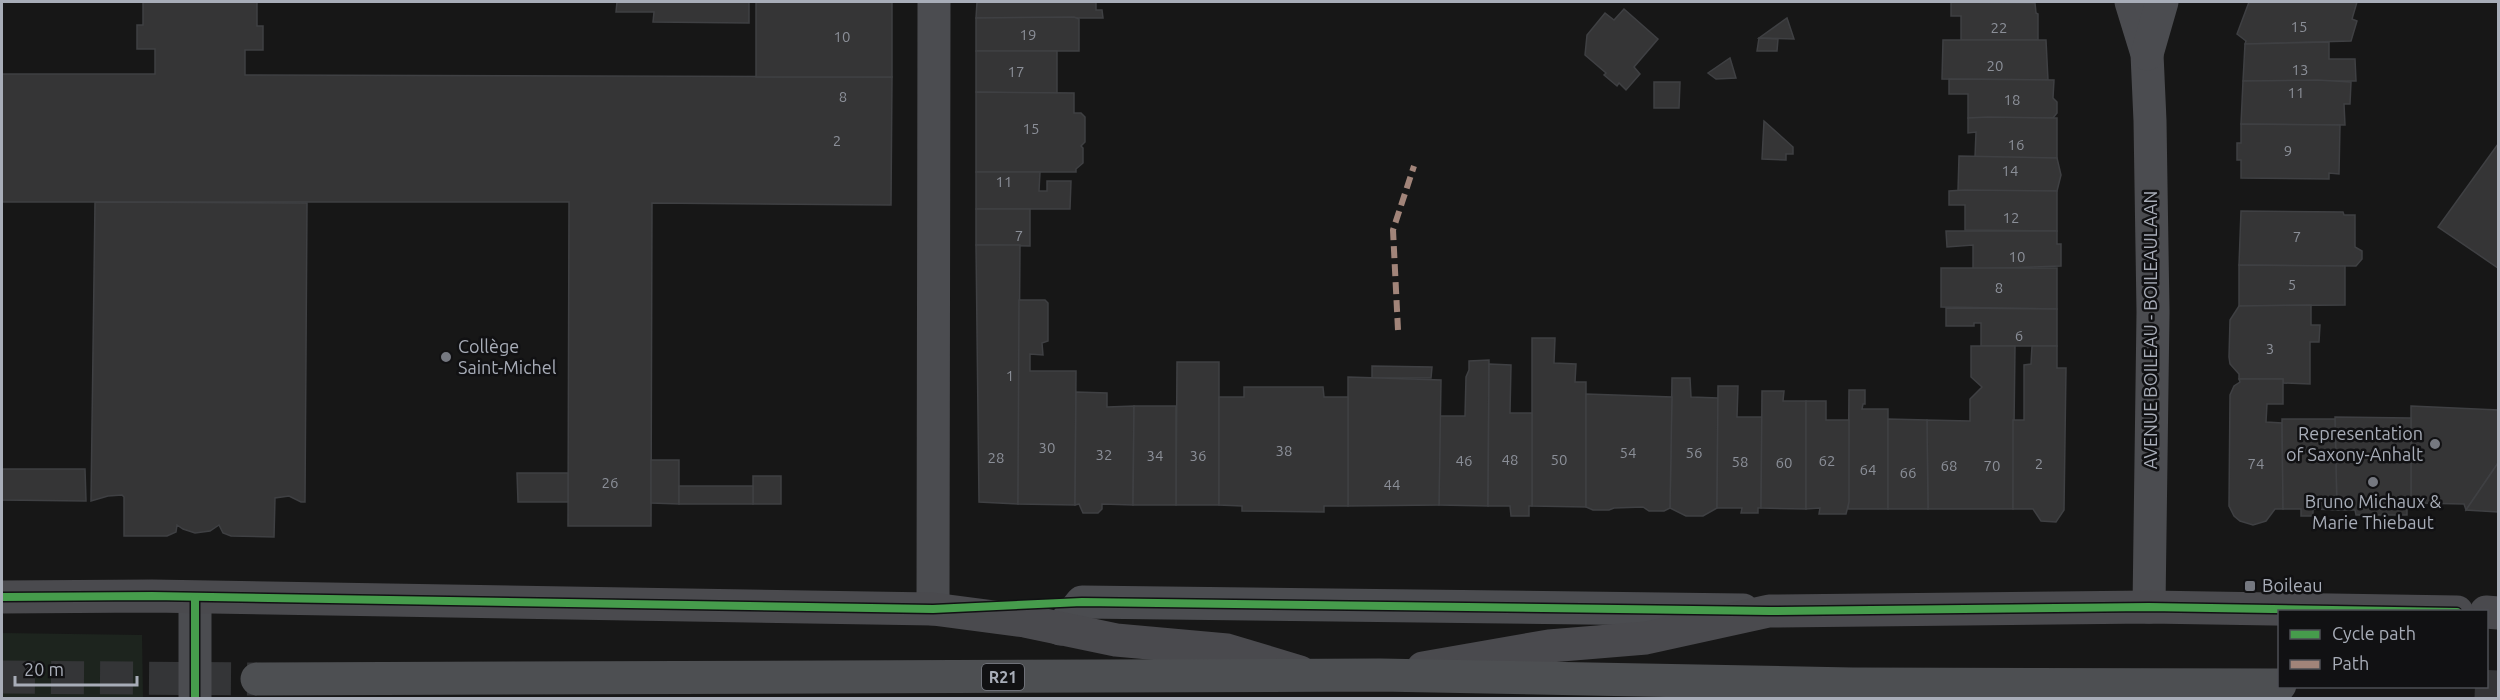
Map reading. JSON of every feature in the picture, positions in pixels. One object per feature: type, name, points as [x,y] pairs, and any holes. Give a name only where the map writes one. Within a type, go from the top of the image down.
[{"type":"main road","points":[[2,597],[933,609],[1025,621],[1116,640],[1227,650],[1313,676]]},
{"type":"main road","points":[[1380,675],[1549,646],[1646,638],[1769,611],[2149,607],[2334,610]]},
{"type":"main road","name":"R21","points":[[257,679],[1380,675],[1852,684],[2278,685]]},
{"type":"street","points":[[933,609],[934,2]]},
{"type":"street","points":[[2132,2],[2147,54]]},
{"type":"street","points":[[2147,54],[2162,2]]},
{"type":"street","name":"AVENUE BOILEAU - BOILEAULAAN","points":[[2147,54],[2153,312],[2149,607]]},
{"type":"street","points":[[195,598],[195,699]]},
{"type":"street","points":[[1060,629],[1082,602],[1769,611]]},
{"type":"shaded area","points":[[2,633],[142,635],[143,698],[2,698]]},
{"type":"building","points":[[143,2],[257,2],[257,26],[263,26],[263,50],[245,50],[245,75],[892,77],[891,205],[652,203],[651,526],[568,526],[569,202],[2,202],[2,74],[155,74],[155,49],[137,49],[137,25],[143,25]]},
{"type":"building","points":[[617,2],[749,2],[749,23],[653,22],[654,12],[616,12]]},
{"type":"building","points":[[756,2],[892,2],[892,77],[756,77]]},
{"type":"building","points":[[977,2],[1096,2],[1096,10],[1102,10],[1103,18],[976,18]]},
{"type":"building","points":[[1951,2],[2025,2],[2025,3]]},
{"type":"building","points":[[1951,2],[2035,3],[2038,14],[2038,40],[1961,40],[1961,16],[1951,16]]},
{"type":"building","points":[[2249,2],[2357,2],[2352,19],[2357,21],[2351,41],[2245,44],[2246,41],[2237,34]]},
{"type":"building","points":[[1624,9],[1658,39],[1634,67],[1640,74],[1626,90],[1619,83],[1617,86],[1604,75],[1606,73],[1585,55],[1587,35],[1605,13],[1614,20]]},
{"type":"building","points":[[1074,17],[1079,19],[1079,51],[976,51],[976,18]]},
{"type":"building","points":[[1787,18],[1794,39],[1759,38]]},
{"type":"building","points":[[1759,38],[1778,39],[1777,51],[1757,51]]},
{"type":"building","points":[[1943,40],[2046,40],[2048,80],[1942,79]]},
{"type":"building","points":[[2329,42],[2329,59],[2355,59],[2356,81],[2243,81],[2245,44]]},
{"type":"building","points":[[976,51],[1057,51],[1057,94],[976,92]]},
{"type":"building","points":[[1730,58],[1736,78],[1716,79],[1708,73]]},
{"type":"building","points":[[1949,79],[2054,80],[2053,98],[2057,102],[2057,113],[2053,118],[1968,118],[1968,94],[1949,94]]},
{"type":"building","points":[[2243,81],[2351,82],[2350,104],[2344,104],[2345,125],[2241,124]]},
{"type":"building","points":[[1654,82],[1680,82],[1679,108],[1654,108]]},
{"type":"building","points":[[976,92],[1074,93],[1074,113],[1081,113],[1085,117],[1085,142],[1081,146],[1083,163],[1076,169],[1076,172],[976,172]]},
{"type":"building","points":[[1968,118],[2057,118],[2057,158],[1975,157],[1976,132],[1968,133]]},
{"type":"building","points":[[1764,121],[1793,147],[1793,154],[1786,154],[1786,160],[1762,159]]},
{"type":"building","points":[[2241,124],[2340,125],[2339,174],[2329,173],[2329,179],[2241,178],[2241,160],[2237,160],[2237,143],[2241,143]]},
{"type":"building","points":[[2498,144],[2498,268],[2438,227]]},
{"type":"building","points":[[1959,156],[2057,158],[2061,175],[2057,191],[1958,191]]},
{"type":"building","points":[[976,172],[1040,172],[1039,191],[1047,191],[1047,181],[1071,181],[1070,209],[976,209]]},
{"type":"building","points":[[1949,191],[2057,191],[2057,231],[1965,230],[1965,205],[1949,205]]},
{"type":"building","points":[[95,202],[307,203],[305,502],[289,496],[275,498],[274,537],[231,536],[223,533],[219,525],[210,531],[195,533],[177,525],[176,532],[167,536],[124,536],[124,497],[122,495],[108,496],[91,501]]},
{"type":"building","points":[[976,209],[1030,209],[1030,246],[976,245]]},
{"type":"building","points":[[2241,211],[2343,212],[2344,215],[2355,215],[2355,247],[2362,251],[2362,259],[2356,266],[2239,265]]},
{"type":"building","points":[[1946,231],[2057,231],[2057,244],[2061,244],[2061,266],[1973,269],[1973,245],[1947,247]]},
{"type":"building","points":[[976,245],[1020,245],[1018,504],[979,502]]},
{"type":"building","points":[[2239,265],[2345,266],[2345,305],[2239,306]]},
{"type":"building","points":[[1941,268],[2057,268],[2057,309],[1941,307]]},
{"type":"building","points":[[1019,300],[1045,300],[1048,303],[1048,341],[1042,343],[1043,355],[1030,354],[1030,371],[1076,371],[1075,505],[1018,504]]},
{"type":"building","points":[[2311,305],[2311,325],[2320,325],[2319,342],[2310,342],[2310,384],[2283,383],[2283,379],[2239,379],[2239,374],[2230,364],[2229,357],[2230,320],[2239,306]]},
{"type":"building","points":[[1946,308],[2057,309],[2057,346],[1981,346],[1981,323],[1974,323],[1974,326],[1946,326]]},
{"type":"building","points":[[1532,338],[1555,338],[1554,363],[1576,364],[1575,382],[1586,382],[1586,507],[1532,506]]},
{"type":"building","points":[[1971,346],[2015,346],[2013,509],[1928,509],[1927,420],[1970,421],[1970,399],[1982,387],[1971,377]]},
{"type":"building","points":[[2032,346],[2057,346],[2057,368],[2066,368],[2064,510],[2056,522],[2041,521],[2033,509],[2013,509],[2013,420],[2024,420],[2024,365],[2031,364]]},
{"type":"building","points":[[1489,360],[1488,506],[1439,505],[1440,416],[1465,416],[1466,377],[1469,361]]},
{"type":"building","points":[[1177,362],[1219,362],[1219,505],[1176,505]]},
{"type":"building","points":[[1489,364],[1511,365],[1510,413],[1532,413],[1532,506],[1529,506],[1529,516],[1511,516],[1510,506],[1488,506]]},
{"type":"building","points":[[1372,366],[1432,367],[1431,378],[1372,378]]},
{"type":"building","points":[[1348,377],[1441,380],[1439,505],[1348,506]]},
{"type":"building","points":[[1672,378],[1690,378],[1691,397],[1718,398],[1717,508],[1703,516],[1686,516],[1670,508]]},
{"type":"building","points":[[2239,379],[2283,379],[2283,404],[2267,404],[2266,422],[2282,423],[2283,509],[2275,509],[2266,521],[2253,525],[2240,521],[2234,516],[2229,506],[2230,395],[2234,386],[2240,382]]},
{"type":"building","points":[[1718,386],[1738,386],[1737,417],[1762,417],[1761,508],[1758,508],[1758,513],[1741,513],[1742,508],[1717,508]]},
{"type":"building","points":[[1244,387],[1323,387],[1324,397],[1348,397],[1348,506],[1324,506],[1324,512],[1242,511],[1242,506],[1219,505],[1219,397],[1244,397]]},
{"type":"building","points":[[1849,390],[1865,390],[1865,404],[1862,409],[1888,409],[1888,509],[1848,509]]},
{"type":"building","points":[[1762,391],[1784,391],[1783,401],[1806,401],[1806,509],[1761,508]]},
{"type":"building","points":[[1076,392],[1107,393],[1107,407],[1134,406],[1133,505],[1102,504],[1102,509],[1098,513],[1083,513],[1079,504],[1075,505]]},
{"type":"building","points":[[1586,394],[1672,397],[1670,508],[1664,511],[1649,511],[1643,507],[1593,510],[1586,507]]},
{"type":"building","points":[[1806,401],[1826,401],[1826,420],[1849,420],[1849,502],[1846,514],[1819,514],[1820,508],[1806,509]]},
{"type":"building","points":[[1134,406],[1176,406],[1176,505],[1133,505]]},
{"type":"building","points":[[2411,406],[2498,410],[2498,463],[2466,510],[2464,504],[2415,503],[2415,509],[2411,509]]},
{"type":"building","points":[[2335,417],[2411,418],[2411,509],[2407,509],[2407,515],[2356,515],[2355,510],[2337,510]]},
{"type":"building","points":[[1888,419],[1927,420],[1928,509],[1888,509]]},
{"type":"building","points":[[2282,419],[2335,419],[2337,510],[2313,509],[2313,516],[2301,516],[2301,509],[2283,509]]},
{"type":"building","points":[[651,460],[679,460],[679,504],[651,503]]},
{"type":"building","points":[[2498,463],[2498,512],[2466,510]]},
{"type":"building","points":[[2,469],[85,469],[86,501],[2,500]]},
{"type":"building","points":[[517,473],[568,473],[568,502],[518,502]]},
{"type":"building","points":[[753,476],[781,476],[781,504],[753,504]]},
{"type":"building","points":[[679,486],[753,486],[753,504],[679,504]]},
{"type":"tunnel","points":[[2,677],[257,679]]},
{"type":"tunnel","points":[[2488,687],[2498,687]]},
{"type":"marked path","points":[[1398,330],[1393,230],[1414,166]]},
{"type":"cycle path","points":[[2,597],[152,596],[933,609],[1082,602],[1769,611],[2149,607],[2334,610]]},
{"type":"cycle path","points":[[195,598],[195,698]]},
{"type":"place","name":"Collège Saint-Michel","points":[[446,357]]},
{"type":"place","name":"Representation of Saxony-Anhalt","points":[[2435,444]]},
{"type":"place","name":"Bruno Michaux & Marie Thiebaut","points":[[2373,482]]},
{"type":"place","name":"Boileau","points":[[2250,586]]}]
